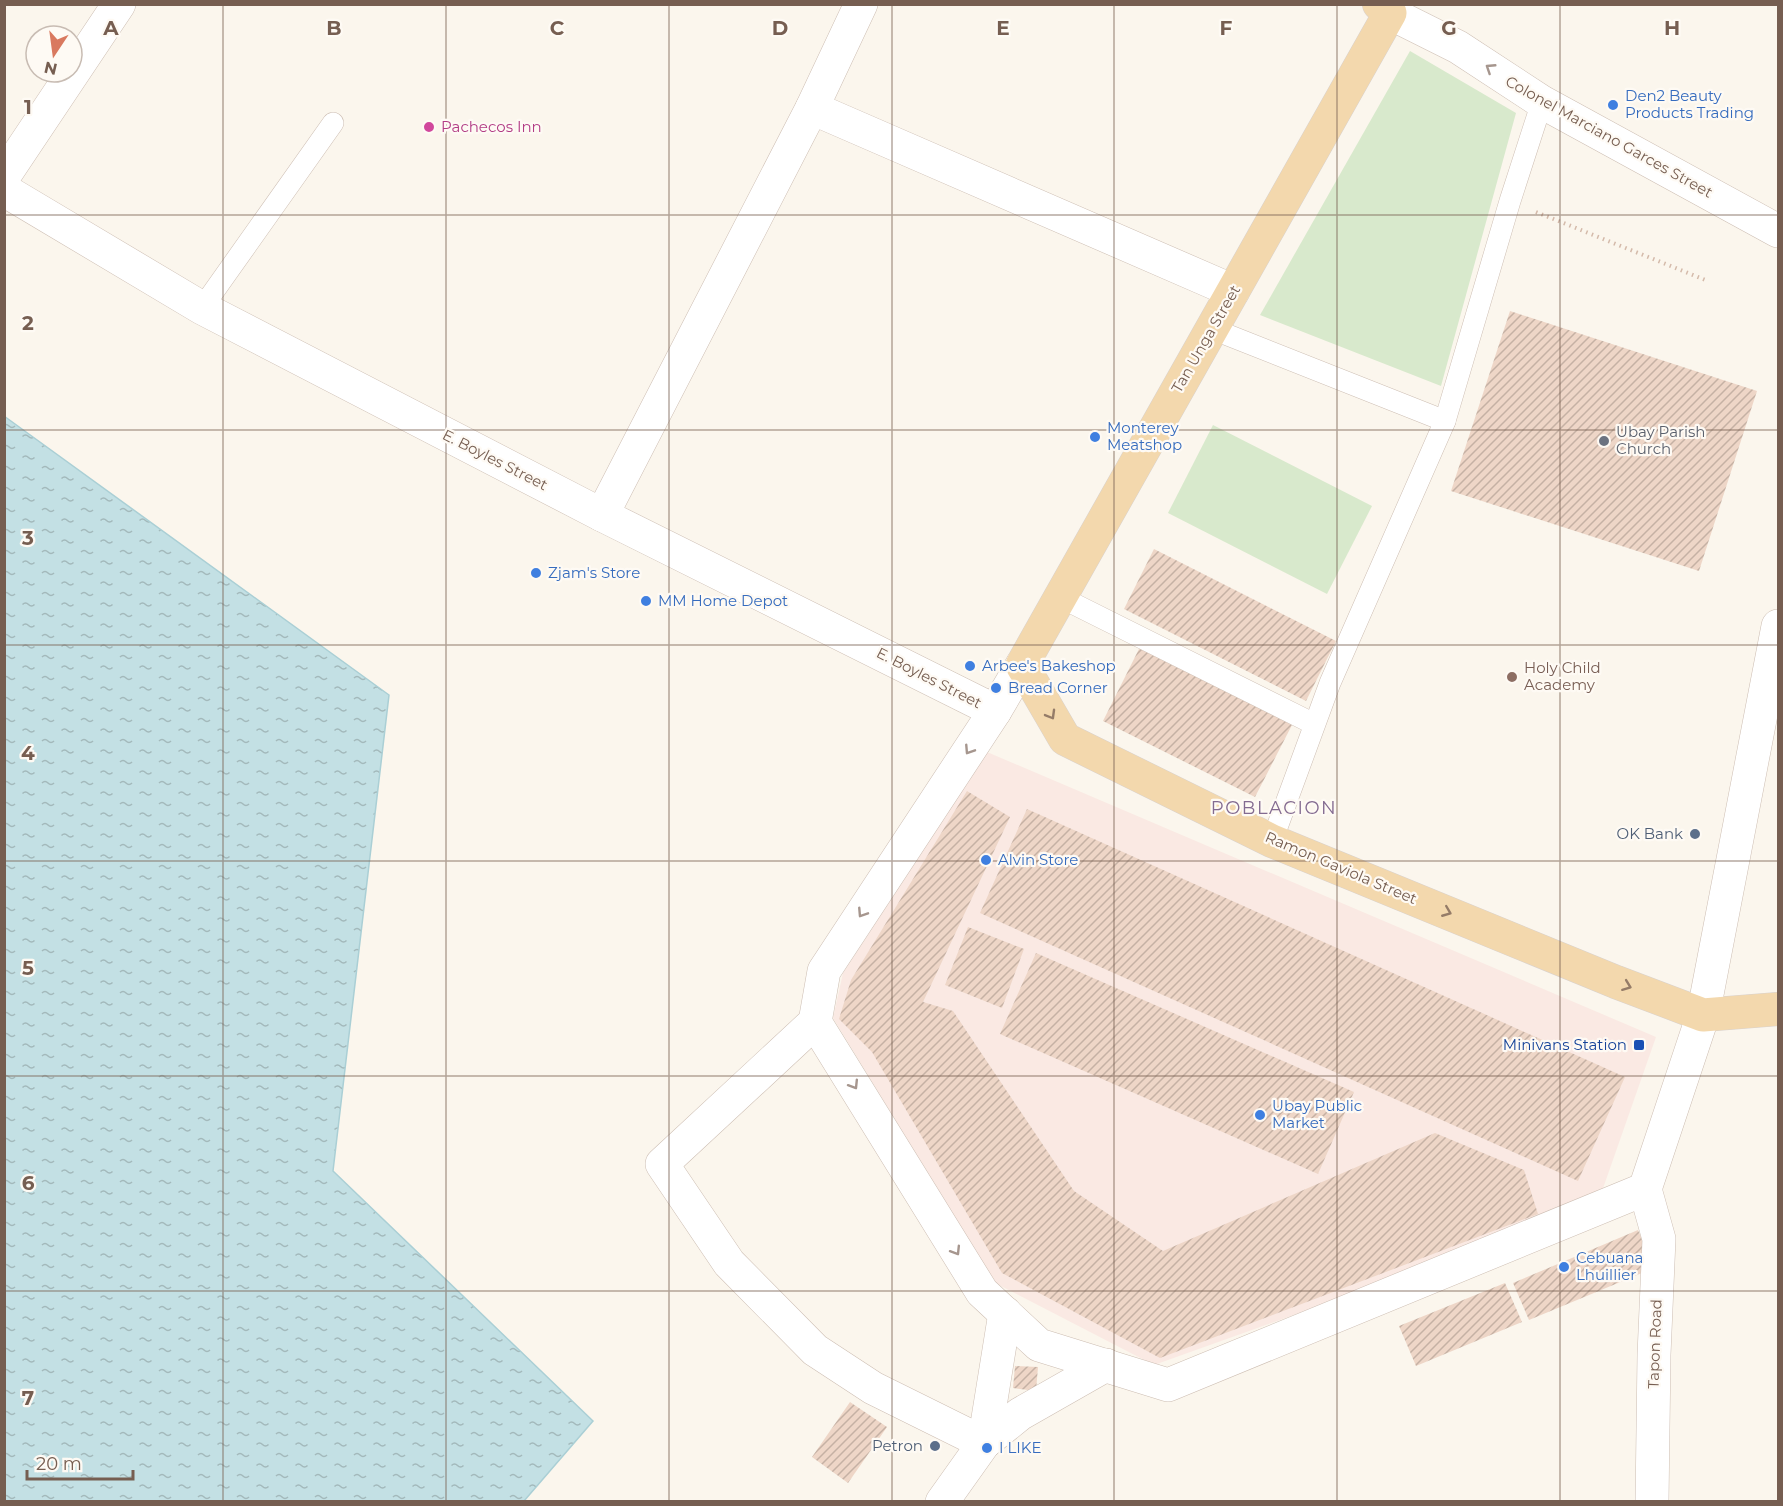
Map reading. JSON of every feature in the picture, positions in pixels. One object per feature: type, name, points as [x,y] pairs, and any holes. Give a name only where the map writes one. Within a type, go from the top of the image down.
[{"type":"main road","name":"Tan Unga Street","points":[[1022,665],[1210,328],[1233,291],[1388,7]]},
{"type":"main road","name":"Ramon Gaviola Street","points":[[1022,665],[1065,739],[1272,841],[1616,982],[1703,1015]]},
{"type":"main road","points":[[1703,1015],[1779,1009]]},
{"type":"street","points":[[4,176],[119,4]]},
{"type":"street","points":[[602,515],[812,108],[861,4]]},
{"type":"street","name":"Colonel Marciano Garces Street","points":[[1388,7],[1458,47],[1542,102],[1779,231]]},
{"type":"street","points":[[812,108],[1233,291]]},
{"type":"street","name":"E. Boyles Street","points":[[4,190],[202,308],[602,515],[995,711]]},
{"type":"street","points":[[815,1022],[982,1292],[1039,1345],[1168,1385],[1645,1189],[1703,1015],[1779,626]]},
{"type":"street","points":[[984,1443],[873,1388],[815,1350],[729,1263],[662,1164],[815,1022],[824,971],[995,711],[1022,665]]},
{"type":"street","name":"Tapon Road","points":[[1645,1189],[1659,1239],[1654,1354],[1652,1502]]},
{"type":"street","points":[[984,1443],[1005,1313]]},
{"type":"street","points":[[942,1502],[984,1443],[1020,1414],[1106,1365]]},
{"type":"lane","points":[[1272,841],[1330,683],[1445,421],[1510,201],[1542,102]]},
{"type":"lane","points":[[202,308],[333,123]]},
{"type":"lane","points":[[1210,328],[1445,421]]},
{"type":"lane","points":[[1060,597],[1314,724]]},
{"type":"path","points":[[1510,201],[1708,281]]},
{"type":"shaded area","name":"Ubay Public Market","points":[[987,752],[1656,1037],[1601,1194],[1539,1227],[1154,1365],[995,1283],[833,1018],[843,973]]},
{"type":"green space","points":[[1410,51],[1516,113],[1441,386],[1260,315]]},
{"type":"green space","points":[[1213,425],[1372,506],[1327,594],[1168,513]]},
{"type":"water","points":[[4,416],[389,695],[333,1171],[593,1421],[524,1501],[5,1501]]},
{"type":"building","name":"Ubay Parish Church","points":[[1510,311],[1757,391],[1699,571],[1451,491]]},
{"type":"building","points":[[1154,549],[1336,641],[1306,701],[1124,609]]},
{"type":"building","points":[[1140,647],[1293,723],[1255,797],[1103,721]]},
{"type":"building","points":[[967,791],[1010,817],[923,1002],[953,1011],[1074,1191],[1163,1251],[1435,1133],[1524,1170],[1538,1214],[1160,1358],[1002,1273],[872,1052],[839,1019],[851,980]]},
{"type":"building","points":[[1027,809],[1625,1077],[1578,1181],[980,913]]},
{"type":"building","points":[[968,927],[1024,949],[1002,1008],[945,985]]},
{"type":"building","points":[[1036,953],[1354,1092],[1318,1174],[1000,1034]]},
{"type":"building","points":[[1638,1230],[1654,1268],[1529,1320],[1513,1283]]},
{"type":"building","points":[[1505,1283],[1522,1322],[1416,1366],[1399,1326]]},
{"type":"building","points":[[1015,1366],[1038,1367],[1036,1391],[1013,1388]]},
{"type":"building","points":[[850,1402],[887,1427],[848,1483],[812,1457]]},
{"type":"place","name":"Den2 Beauty Products Trading","points":[[1613,105]]},
{"type":"place","name":"Pachecos Inn","points":[[429,127]]},
{"type":"place","name":"Monterey Meatshop","points":[[1095,437]]},
{"type":"place","name":"Ubay Parish Church","points":[[1604,441]]},
{"type":"place","name":"Zjam's Store","points":[[536,573]]},
{"type":"place","name":"MM Home Depot","points":[[646,601]]},
{"type":"place","name":"Arbee's Bakeshop","points":[[970,666]]},
{"type":"place","name":"Holy Child Academy","points":[[1512,677]]},
{"type":"place","name":"Bread Corner","points":[[996,688]]},
{"type":"place","name":"OK Bank","points":[[1695,834]]},
{"type":"place","name":"Alvin Store","points":[[986,860]]},
{"type":"place","name":"Minivans Station","points":[[1639,1045]]},
{"type":"place","name":"Ubay Public Market","points":[[1260,1115]]},
{"type":"place","name":"Cebuana Lhuillier","points":[[1564,1267]]},
{"type":"place","name":"Petron","points":[[935,1446]]},
{"type":"place","name":"I LIKE","points":[[987,1448]]},
{"type":"district","name":"POBLACION","points":[[1274,808]]}]
